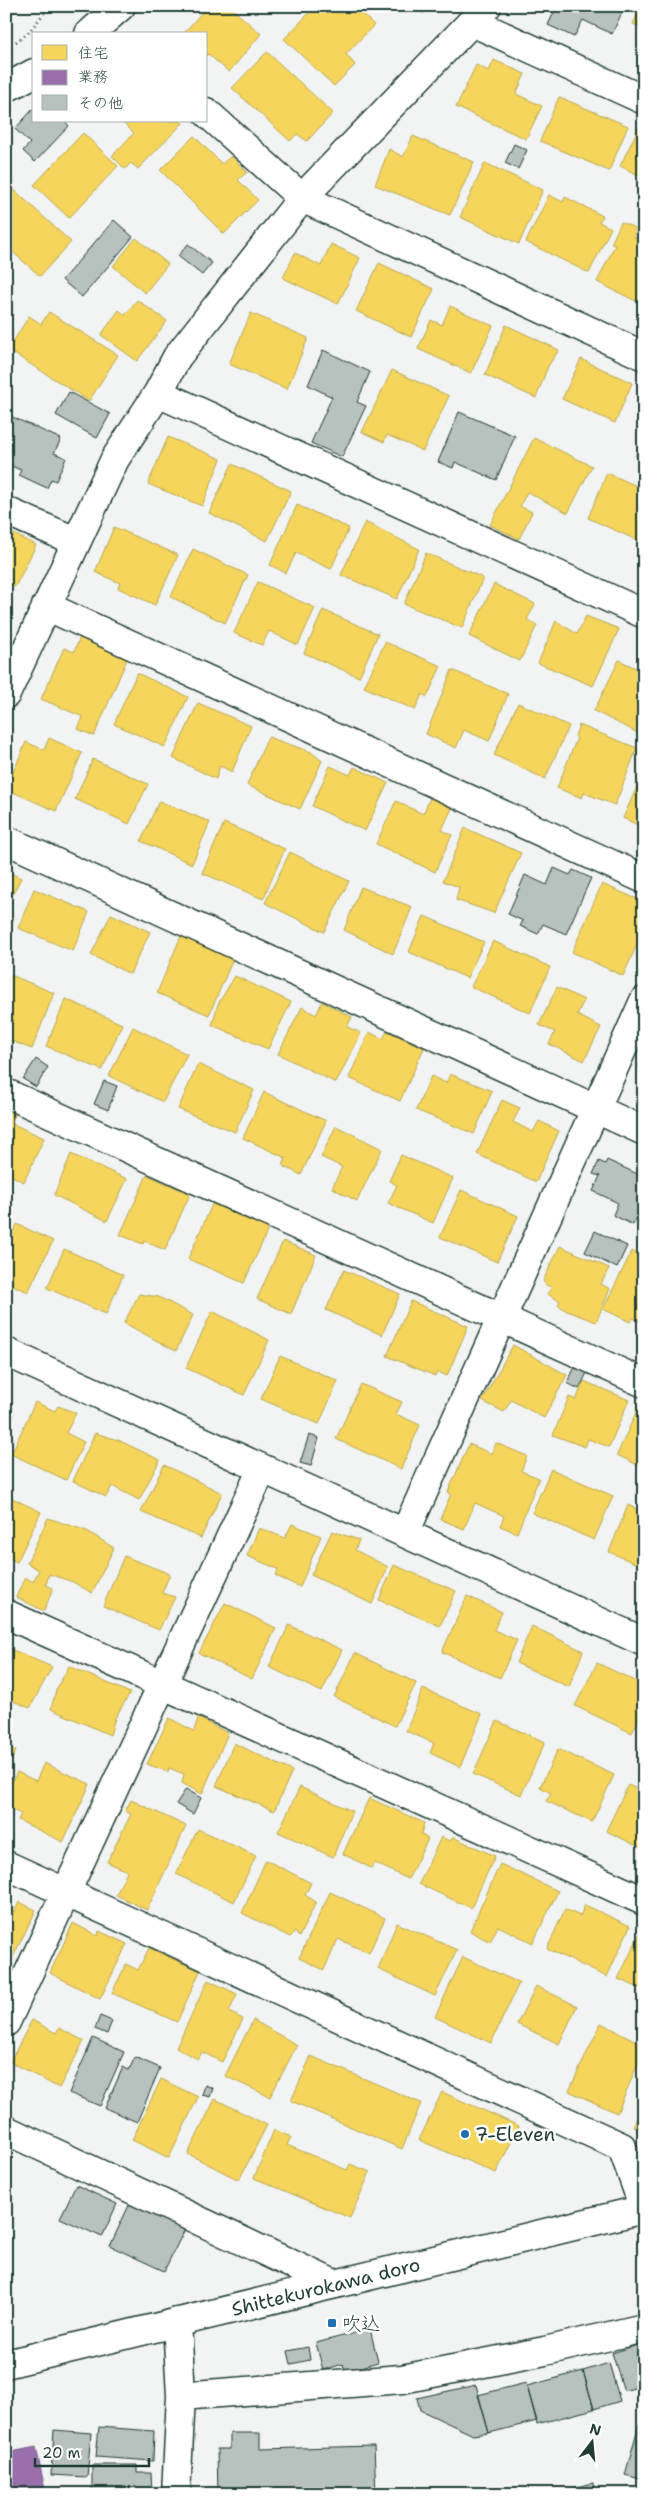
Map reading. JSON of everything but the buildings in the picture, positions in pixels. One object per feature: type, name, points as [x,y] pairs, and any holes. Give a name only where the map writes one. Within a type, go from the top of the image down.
[{"type":"street","points":[[91,32],[121,6]]},
{"type":"street","points":[[6,694],[75,541],[115,459],[158,392],[177,357],[302,198],[480,14],[644,100]]},
{"type":"street","points":[[6,88],[32,74]]},
{"type":"street","points":[[208,114],[302,198],[644,356]]},
{"type":"street","points":[[158,392],[644,614]]},
{"type":"street","points":[[6,511],[75,541]]},
{"type":"street","points":[[46,606],[644,878]]},
{"type":"street","points":[[6,840],[644,1131]]},
{"type":"street","points":[[405,1533],[644,1001]]},
{"type":"street","points":[[6,1094],[644,1383]]},
{"type":"street","points":[[6,1352],[644,1642]]},
{"type":"street","points":[[6,2022],[262,1469]]},
{"type":"street","points":[[6,1614],[644,1901]]},
{"type":"street","points":[[6,1865],[622,2147],[644,2208]]},
{"type":"street","points":[[6,2130],[334,2284]]},
{"type":"street","name":"Shittekurokawa doro","points":[[6,2364],[644,2208]]},
{"type":"street","points":[[176,2494],[182,2396],[177,2322]]},
{"type":"street","points":[[182,2396],[402,2380],[545,2351],[644,2328]]},
{"type":"path","points":[[13,44],[28,33],[50,6]]},
{"type":"place","name":"7-Eleven","points":[[465,2134]]},
{"type":"place","name":"吹込","points":[[332,2323]]}]
